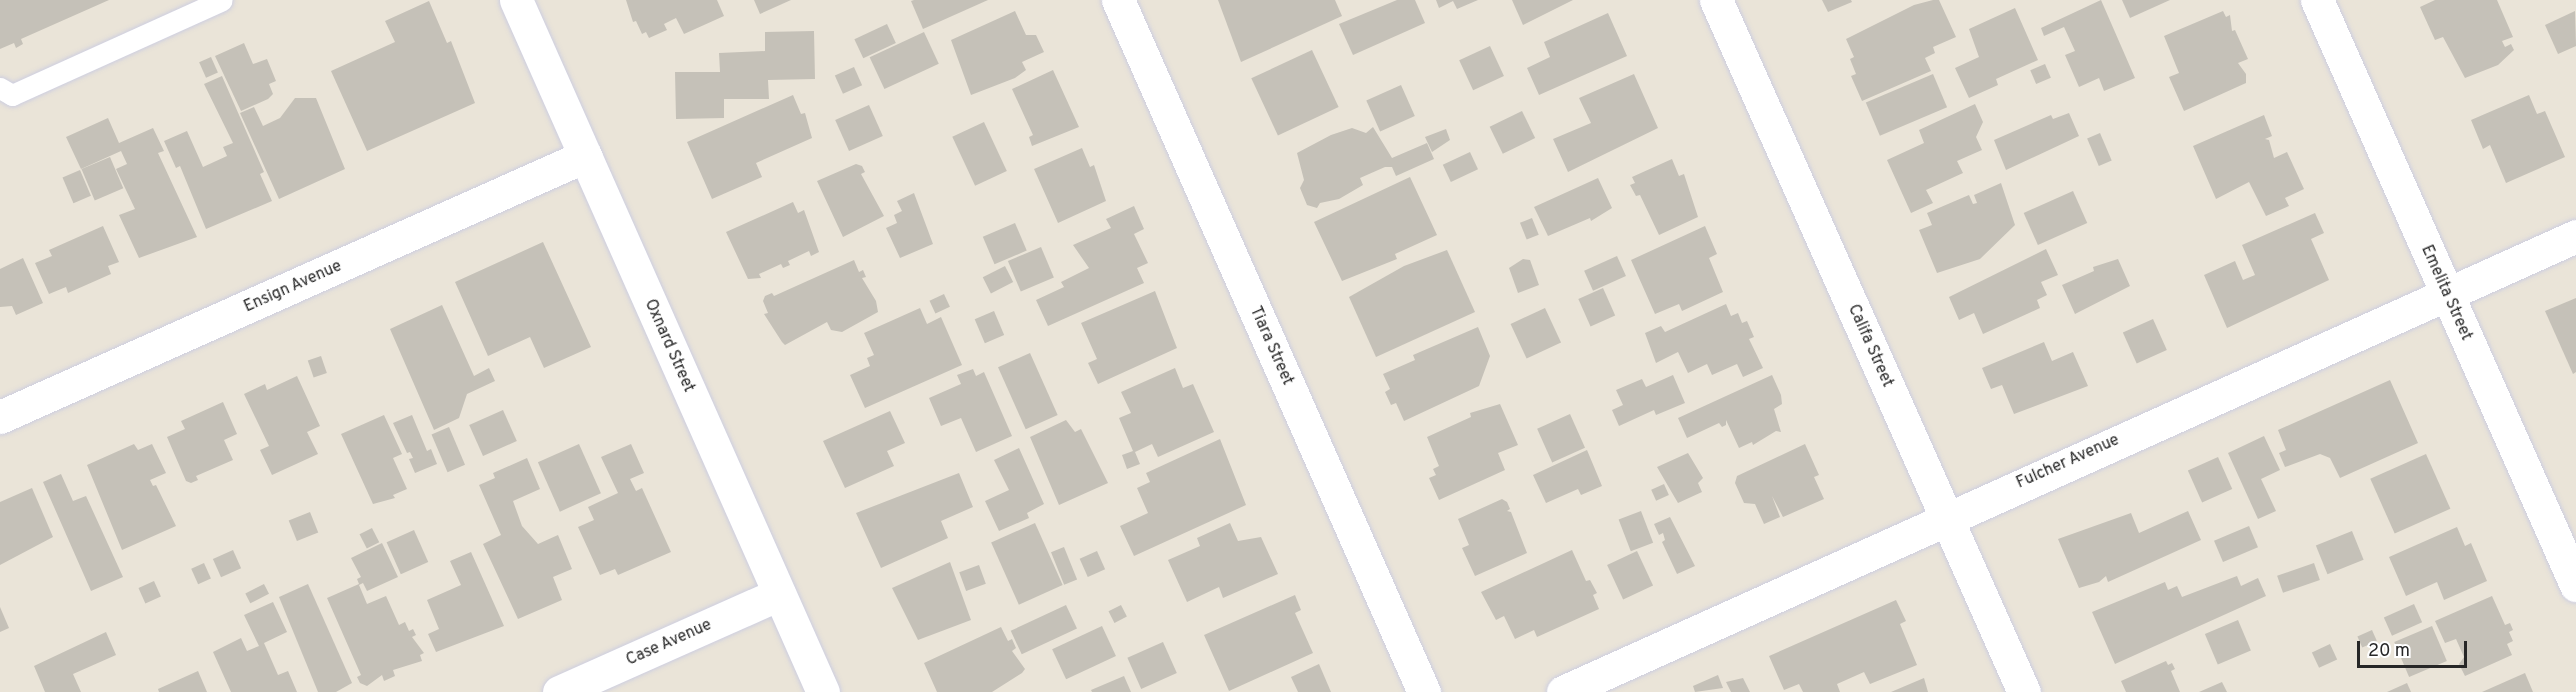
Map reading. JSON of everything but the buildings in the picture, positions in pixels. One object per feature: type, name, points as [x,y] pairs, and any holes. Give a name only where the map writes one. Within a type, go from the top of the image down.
[{"type":"street","name":"Oxnard Street","points":[[516,0],[823,692]]},
{"type":"street","name":"Tiara Street","points":[[1118,0],[1424,692]]},
{"type":"street","name":"Califa Street","points":[[1716,0],[2024,692]]},
{"type":"street","name":"Emelita Street","points":[[2317,0],[2576,585]]},
{"type":"street","name":"Ensign Avenue","points":[[0,417],[585,156]]},
{"type":"street","name":"Fulcher Avenue","points":[[1563,692],[1946,517],[2576,236]]},
{"type":"street","name":"Case Avenue","points":[[560,692],[779,594]]},
{"type":"lane","points":[[0,88],[12,95],[222,0]]}]
